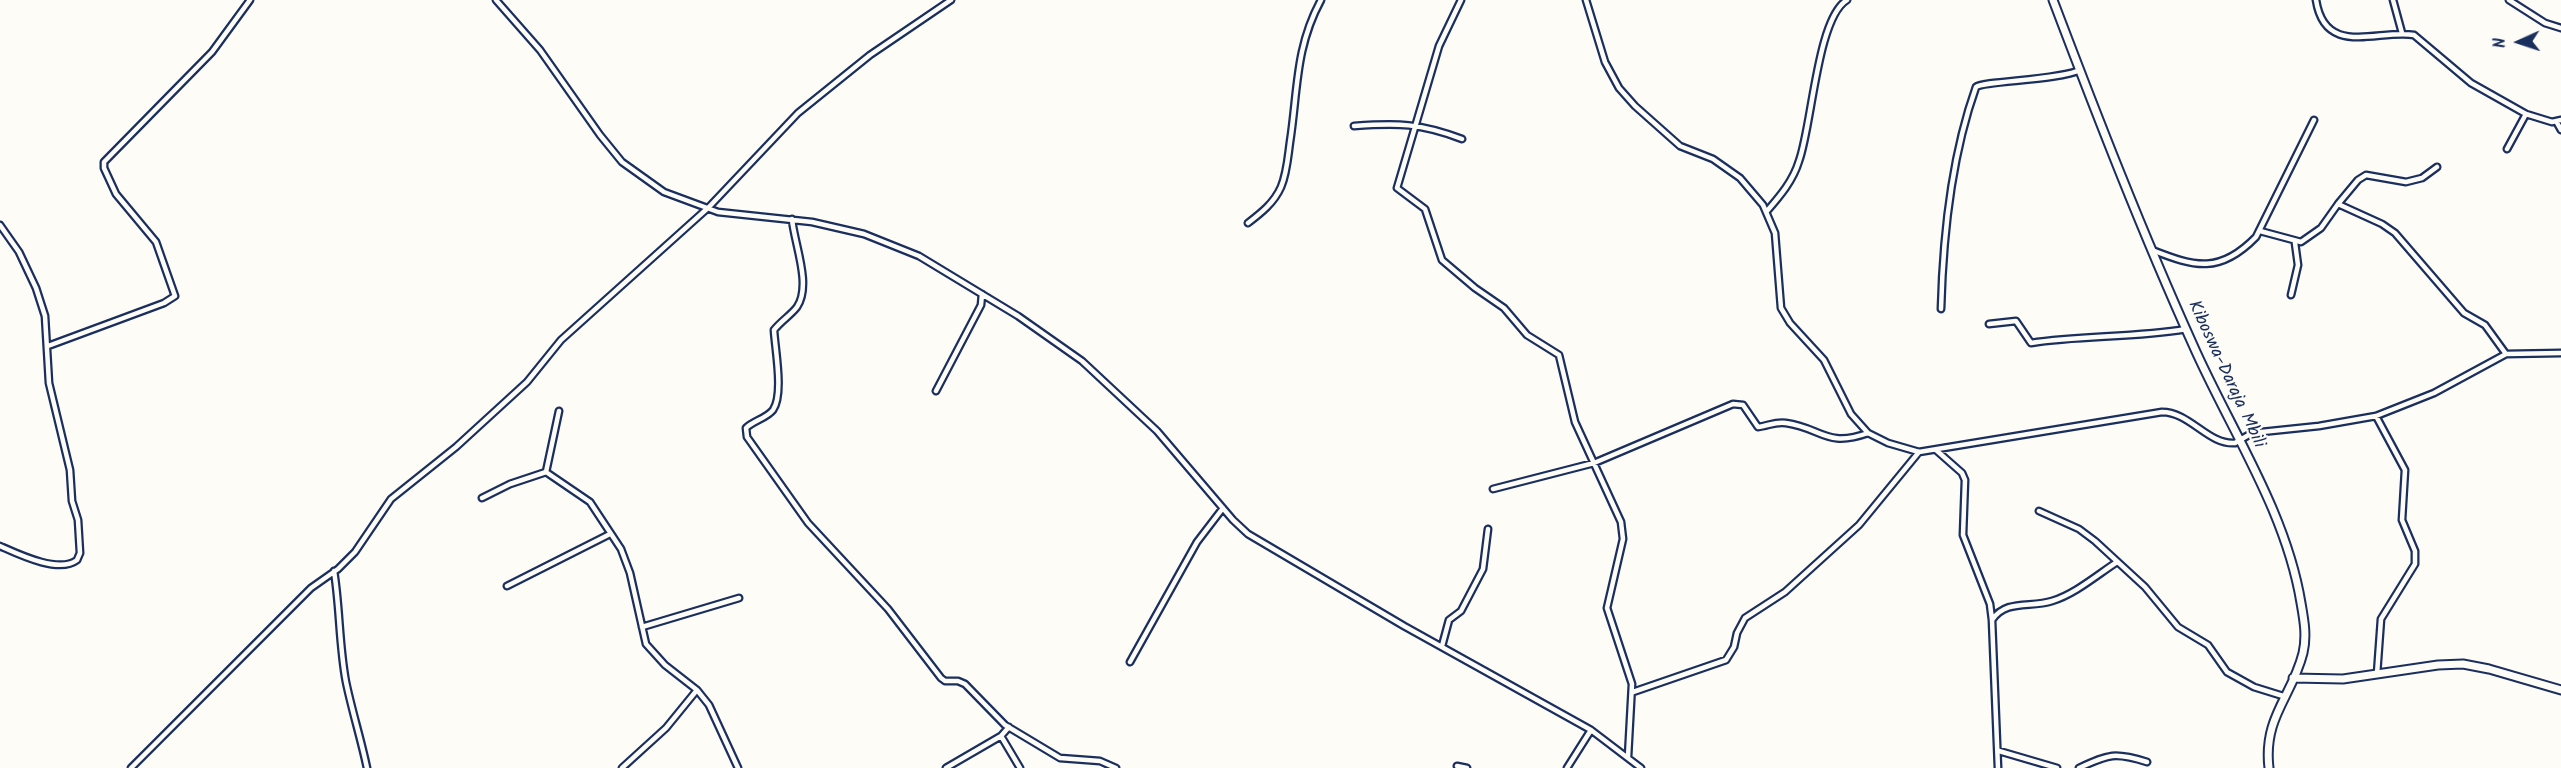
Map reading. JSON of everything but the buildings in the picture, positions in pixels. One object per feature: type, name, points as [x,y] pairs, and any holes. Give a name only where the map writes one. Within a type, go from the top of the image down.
[{"type":"main road","name":"Kiboswa-Daraja Mbili","points":[[2053,0],[2152,250],[2186,329],[2283,532],[2294,569],[2305,629],[2302,653],[2269,732],[2267,745],[2269,768]]},
{"type":"main road","points":[[2293,678],[2319,681],[2438,665],[2463,664],[2489,669],[2561,690]]},
{"type":"street","points":[[48,346],[164,303],[175,296],[156,243],[116,194],[104,168],[104,162],[212,52],[250,0]]},
{"type":"street","points":[[496,0],[540,50],[600,135],[622,162],[664,192],[718,212],[792,219],[882,240],[919,256],[1051,338],[1082,361],[1157,431],[1248,534],[1591,730],[1641,768]]},
{"type":"street","points":[[131,768],[310,588],[334,571],[361,545],[391,499],[456,447],[527,382],[561,340],[709,207],[716,196],[821,92],[870,55],[951,0]]},
{"type":"street","points":[[1248,224],[1269,207],[1281,186],[1293,124],[1297,70],[1302,45],[1309,23],[1321,0]]},
{"type":"street","points":[[1461,0],[1439,46],[1397,188],[1425,209],[1442,260],[1475,288],[1504,308],[1527,335],[1559,355],[1575,422],[1621,522],[1623,540],[1607,608],[1629,671],[1633,692],[1630,768]]},
{"type":"street","points":[[1586,0],[1605,62],[1619,88],[1635,106],[1680,146],[1713,159],[1740,178],[1767,212],[1775,233],[1779,300],[1784,316],[1824,360],[1851,414],[1868,433],[1888,443],[1919,452],[1978,440],[2162,412],[2181,415],[2230,444],[2252,433],[2319,426],[2376,416],[2434,393],[2505,354],[2561,353]]},
{"type":"street","points":[[1767,212],[1789,184],[1799,163],[1819,63],[1836,12],[1847,0]]},
{"type":"street","points":[[2316,0],[2321,18],[2344,36],[2357,39],[2402,33],[2422,39],[2460,76],[2526,114],[2541,120],[2559,121],[2561,130]]},
{"type":"street","points":[[2393,0],[2402,33]]},
{"type":"street","points":[[2509,0],[2545,22],[2561,28]]},
{"type":"street","points":[[1941,309],[1943,254],[1952,184],[1976,87],[1982,83],[2018,82],[2080,70]]},
{"type":"street","points":[[2507,149],[2526,114]]},
{"type":"street","points":[[2152,250],[2184,263],[2199,265],[2214,262],[2245,248],[2260,231],[2314,120]]},
{"type":"street","points":[[1354,126],[1389,124],[1428,126],[1462,139]]},
{"type":"street","points":[[2260,231],[2295,243],[2307,240],[2321,228],[2358,180],[2366,176],[2406,182],[2422,178],[2437,167]]},
{"type":"street","points":[[2338,204],[2382,224],[2395,233],[2464,313],[2485,325],[2505,354]]},
{"type":"street","points":[[792,219],[800,256],[802,293],[797,307],[774,330],[778,376],[775,404],[772,411],[746,428],[747,437],[808,523],[888,609],[940,678],[965,684],[1009,727],[1060,758],[1100,761],[1116,768]]},
{"type":"street","points":[[0,225],[19,252],[36,288],[45,316],[49,383],[70,470],[72,501],[78,520],[80,553],[77,560],[68,565],[46,563],[0,546]]},
{"type":"street","points":[[2291,295],[2298,265],[2295,243]]},
{"type":"street","points":[[936,391],[981,305],[982,294]]},
{"type":"street","points":[[1989,324],[2016,321],[2031,343],[2061,338],[2145,336],[2186,329]]},
{"type":"street","points":[[1493,489],[1594,463],[1733,404],[1743,405],[1758,427],[1785,422],[1826,437],[1843,440],[1868,433]]},
{"type":"street","points":[[546,472],[559,411]]},
{"type":"street","points":[[2376,416],[2405,470],[2402,520],[2416,556],[2415,564],[2381,619],[2377,674]]},
{"type":"street","points":[[1936,450],[1962,473],[1965,480],[1964,535],[1990,604],[1998,768]]},
{"type":"street","points":[[1633,692],[1726,660],[1734,647],[1737,633],[1745,618],[1785,592],[1859,525],[1919,452]]},
{"type":"street","points":[[482,498],[510,484],[546,472]]},
{"type":"street","points":[[546,472],[590,502],[621,549],[630,573],[646,644],[654,655],[697,690],[709,705],[738,768]]},
{"type":"street","points":[[1130,662],[1197,542],[1223,508]]},
{"type":"street","points":[[2039,511],[2079,529],[2145,587],[2178,627],[2208,645],[2227,672],[2254,687],[2283,696]]},
{"type":"street","points":[[1442,646],[1449,620],[1461,611],[1483,569],[1488,529]]},
{"type":"street","points":[[507,586],[610,534]]},
{"type":"street","points":[[1992,620],[2000,609],[2007,606],[2053,601],[2117,562]]},
{"type":"street","points":[[334,571],[339,598],[339,632],[346,682],[367,768]]},
{"type":"street","points":[[642,627],[739,598]]},
{"type":"street","points":[[622,768],[666,728],[697,690]]},
{"type":"street","points":[[946,768],[1001,736],[1009,727]]},
{"type":"street","points":[[1567,768],[1591,730]]},
{"type":"street","points":[[1001,736],[1020,768]]},
{"type":"street","points":[[1999,752],[2057,768]]},
{"type":"street","points":[[2079,768],[2110,754],[2147,762]]},
{"type":"street","points":[[1457,766],[1467,768]]}]
